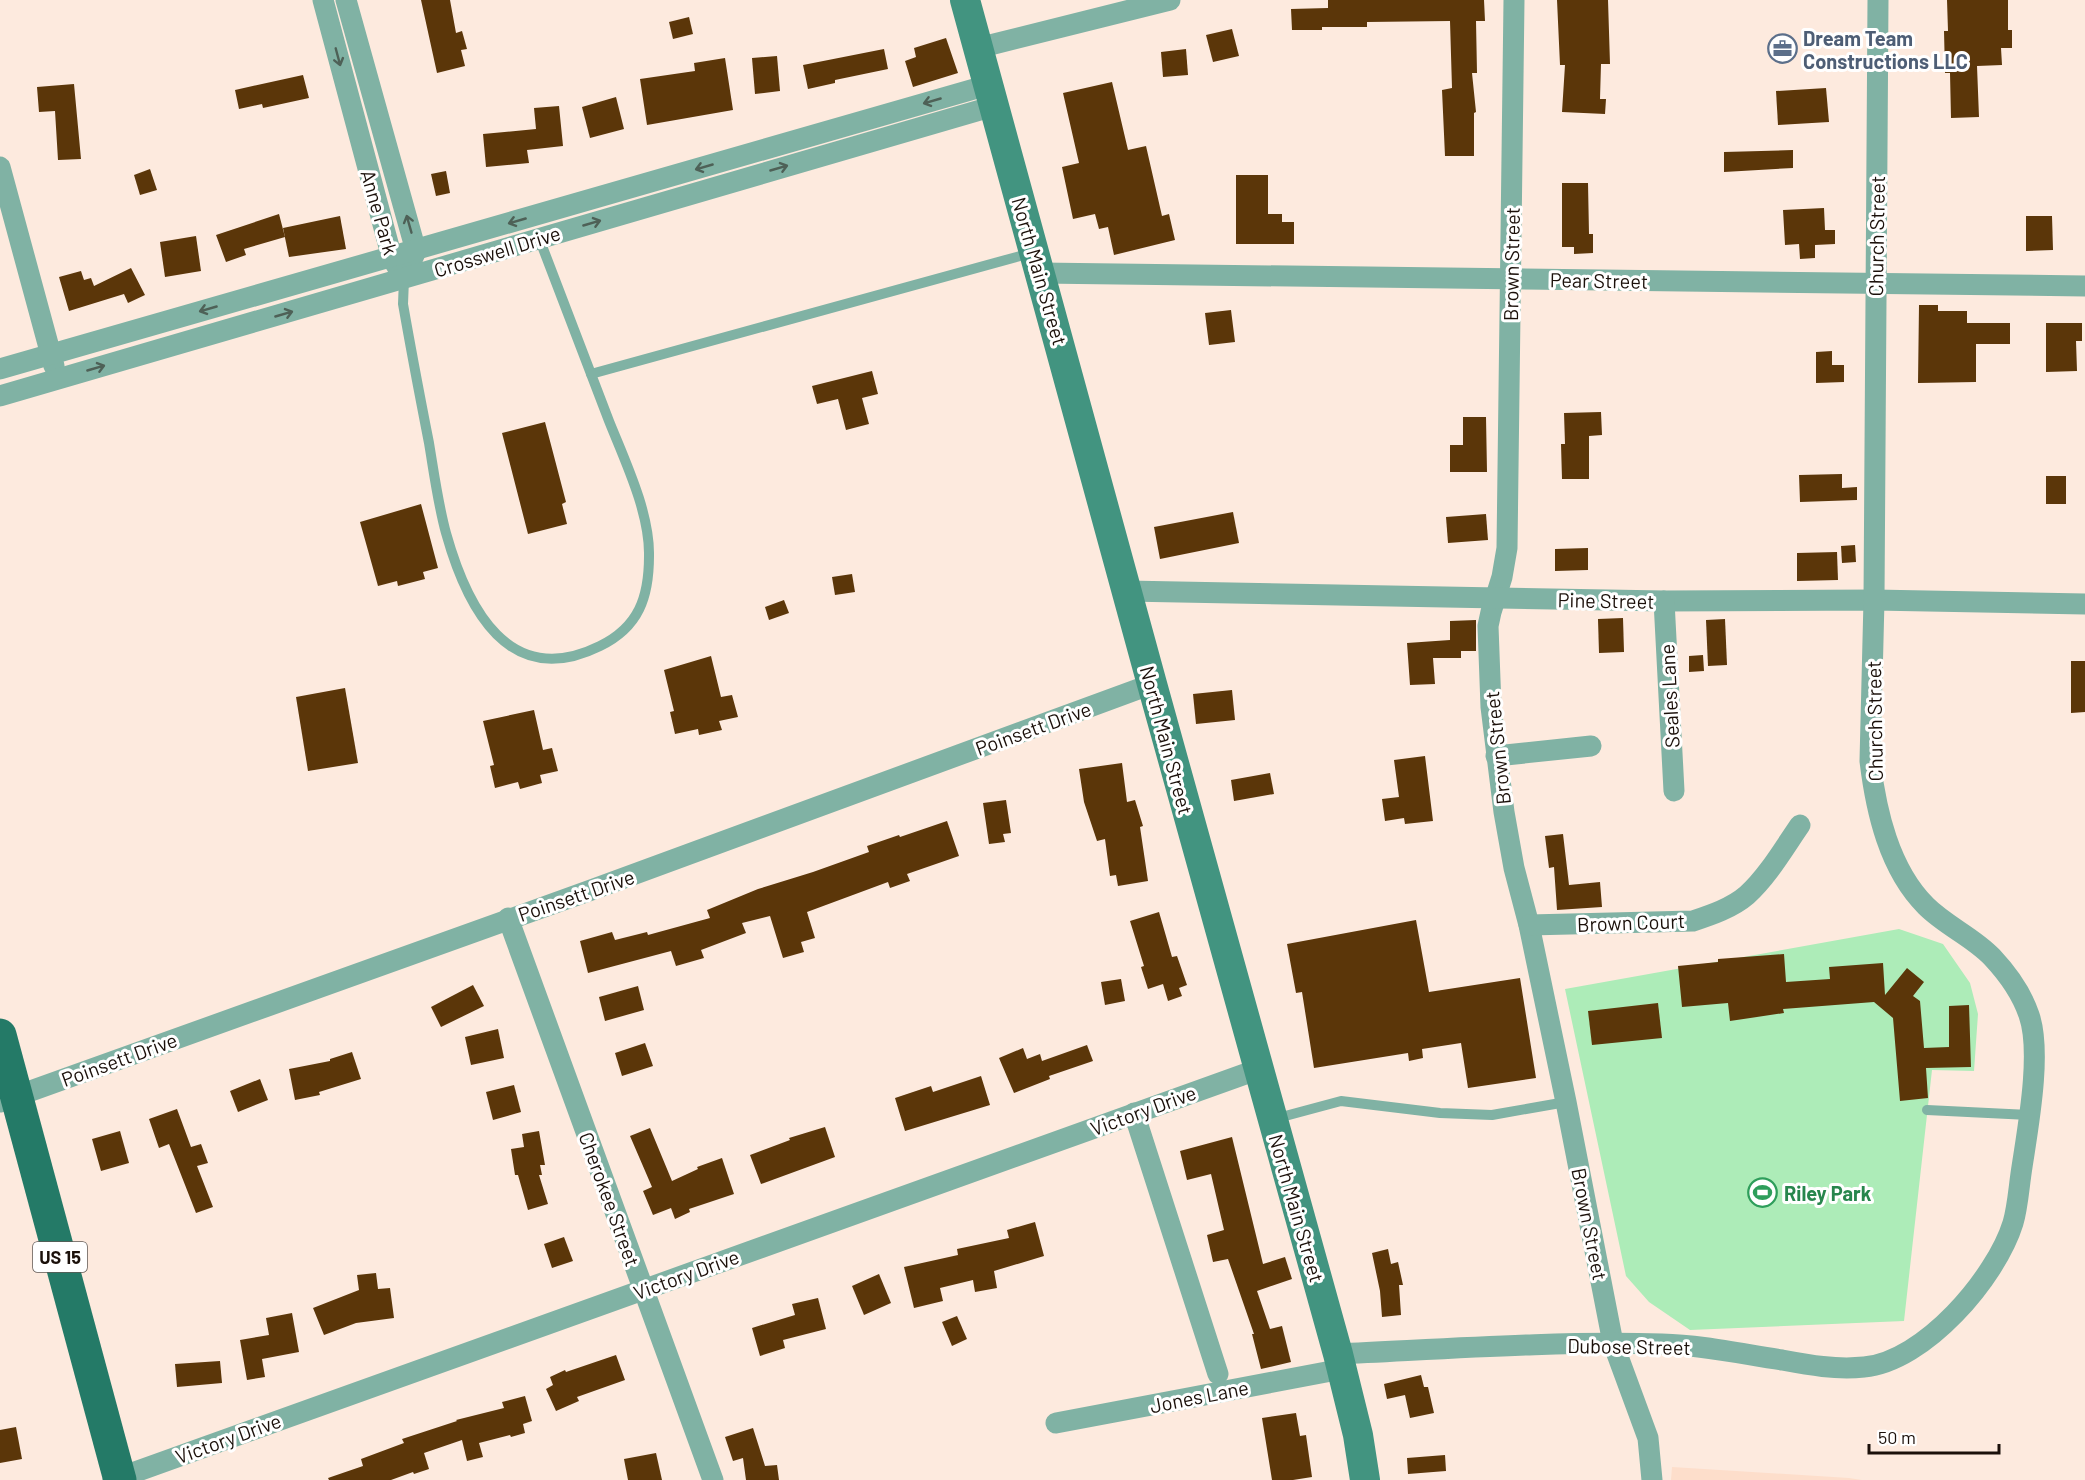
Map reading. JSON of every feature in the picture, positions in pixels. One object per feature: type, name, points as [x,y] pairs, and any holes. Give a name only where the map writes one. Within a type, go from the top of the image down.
[{"type":"main road","name":"North Main Street","points":[[965,0],[1340,1362],[1358,1435],[1365,1480]]},
{"type":"main road","name":"US 15","points":[[0,1035],[8,1099],[118,1479]]},
{"type":"street","name":"Anne Park","points":[[323,0],[392,258],[404,279]]},
{"type":"street","name":"Anne Park","points":[[346,0],[416,251],[404,279]]},
{"type":"street","points":[[978,48],[1170,0]]},
{"type":"street","name":"Brown Street","points":[[1514,0],[1507,548],[1502,577],[1494,598],[1488,626],[1491,707],[1496,756],[1514,868],[1529,925],[1566,1102],[1613,1343],[1648,1438],[1652,1480]]},
{"type":"street","name":"Church Street","points":[[1878,0],[1874,600],[1870,760],[1883,830],[1903,875],[1926,906],[1991,956],[2016,987],[2029,1014],[2035,1039],[2029,1114],[2013,1222],[1993,1267],[1960,1310],[1915,1347]]},
{"type":"street","name":"Crosswell Drive","points":[[0,369],[416,251],[991,95]]},
{"type":"street","name":"Crosswell Drive","points":[[0,396],[404,279],[991,95]]},
{"type":"street","points":[[0,167],[57,380]]},
{"type":"street","name":"Pear Street","points":[[1038,263],[1511,279],[2085,286]]},
{"type":"street","name":"Pine Street","points":[[1126,591],[1664,601],[1874,600],[2085,604]]},
{"type":"street","name":"Seales Lane","points":[[1664,601],[1674,790]]},
{"type":"street","name":"Poinsett Drive","points":[[8,1099],[605,885],[1152,684]]},
{"type":"street","points":[[1496,756],[1591,746]]},
{"type":"street","name":"Brown Court","points":[[1529,925],[1692,921],[1711,915],[1747,895],[1765,875],[1800,825]]},
{"type":"street","name":"Cherokee Street","points":[[508,918],[713,1480]]},
{"type":"street","name":"Victory Drive","points":[[118,1479],[1259,1069]]},
{"type":"street","points":[[1134,1113],[1218,1374]]},
{"type":"street","name":"Dubose Street","points":[[1340,1362],[1613,1343],[1666,1344],[1705,1348],[1817,1366],[1850,1368],[1878,1365],[1915,1347]]},
{"type":"street","name":"Jones Lane","points":[[1056,1423],[1340,1362]]},
{"type":"lane","points":[[404,279],[403,304],[443,520],[461,579],[487,624],[500,638],[523,654],[533,657],[556,660],[572,658],[591,651],[622,633],[636,618],[643,603],[648,577],[649,554],[646,531],[625,462],[538,238]]},
{"type":"lane","points":[[591,374],[1038,263]]},
{"type":"lane","points":[[1273,1119],[1341,1101],[1440,1113],[1492,1115],[1566,1102]]},
{"type":"lane","points":[[1927,1110],[2029,1114]]},
{"type":"shaded area","points":[[1672,1467],[1849,1478],[1862,1480],[1671,1480]]},
{"type":"green space","name":"Riley Park","points":[[1899,929],[1943,944],[1970,983],[1978,1014],[1974,1071],[1932,1070],[1904,1321],[1690,1330],[1649,1302],[1626,1276],[1565,989]]},
{"type":"building","points":[[421,0],[450,0],[456,33],[462,31],[467,49],[461,50],[465,66],[437,73]]},
{"type":"building","points":[[1328,0],[1484,0],[1485,21],[1476,21],[1477,73],[1472,73],[1476,112],[1474,113],[1474,156],[1445,156],[1442,90],[1452,88],[1450,21],[1367,22],[1367,27],[1292,30],[1291,9],[1328,8]]},
{"type":"building","points":[[1557,0],[1608,0],[1610,64],[1601,64],[1600,99],[1606,99],[1605,114],[1562,112],[1565,65],[1560,65]]},
{"type":"building","points":[[1947,0],[2008,0],[2008,30],[2012,30],[2012,48],[2001,48],[2002,65],[1977,66],[1979,117],[1951,118],[1950,73],[1945,73],[1944,31],[1948,31]]},
{"type":"building","points":[[689,17],[693,34],[673,39],[669,22]]},
{"type":"building","points":[[1232,29],[1239,56],[1213,62],[1206,35]]},
{"type":"building","points":[[946,38],[958,73],[913,87],[905,61],[916,57],[914,48]]},
{"type":"building","points":[[884,49],[888,69],[835,80],[835,83],[808,89],[803,65]]},
{"type":"building","points":[[1186,49],[1188,75],[1163,77],[1161,52]]},
{"type":"building","points":[[777,56],[780,91],[755,94],[752,58]]},
{"type":"building","points":[[725,58],[733,110],[647,125],[640,79],[695,71],[694,63]]},
{"type":"building","points":[[303,75],[309,98],[263,108],[262,104],[239,109],[235,90]]},
{"type":"building","points":[[1112,82],[1128,150],[1146,146],[1162,216],[1169,214],[1175,240],[1114,255],[1108,227],[1099,229],[1095,214],[1073,219],[1062,167],[1079,163],[1063,93]]},
{"type":"building","points":[[74,84],[81,159],[58,160],[55,111],[39,112],[37,87]]},
{"type":"building","points":[[1826,88],[1829,122],[1778,125],[1776,91]]},
{"type":"building","points":[[616,97],[624,129],[590,138],[582,107]]},
{"type":"building","points":[[559,106],[563,146],[527,150],[529,163],[486,167],[483,134],[536,129],[534,108]]},
{"type":"building","points":[[1793,150],[1793,168],[1724,172],[1724,152]]},
{"type":"building","points":[[150,169],[157,190],[140,195],[134,175]]},
{"type":"building","points":[[446,171],[450,193],[436,196],[431,174]]},
{"type":"building","points":[[1236,175],[1268,175],[1268,214],[1282,214],[1282,222],[1294,222],[1294,244],[1236,244]]},
{"type":"building","points":[[1562,183],[1588,183],[1589,234],[1593,234],[1593,253],[1574,254],[1574,247],[1562,247]]},
{"type":"building","points":[[1824,208],[1825,230],[1835,230],[1835,244],[1815,245],[1815,258],[1800,259],[1799,244],[1785,245],[1783,210]]},
{"type":"building","points":[[279,214],[285,237],[244,249],[246,255],[226,262],[216,235]]},
{"type":"building","points":[[340,216],[346,249],[289,257],[283,228]]},
{"type":"building","points":[[2026,216],[2052,216],[2053,250],[2026,251]]},
{"type":"building","points":[[196,236],[201,271],[165,277],[160,242]]},
{"type":"building","points":[[131,268],[145,295],[128,303],[124,294],[69,311],[59,277],[81,271],[84,280],[91,278],[94,286]]},
{"type":"building","points":[[1919,305],[1938,305],[1938,311],[1967,311],[1967,323],[2010,323],[2010,344],[1976,344],[1976,382],[1918,383]]},
{"type":"building","points":[[1231,310],[1235,342],[1209,345],[1205,313]]},
{"type":"building","points":[[2046,323],[2082,323],[2082,341],[2076,341],[2077,371],[2046,372]]},
{"type":"building","points":[[1832,351],[1832,365],[1844,365],[1844,382],[1816,383],[1816,352]]},
{"type":"building","points":[[872,371],[878,394],[862,398],[869,424],[846,430],[838,399],[817,404],[812,386]]},
{"type":"building","points":[[1601,412],[1602,435],[1589,436],[1589,479],[1562,479],[1561,444],[1565,444],[1564,413]]},
{"type":"building","points":[[1463,417],[1486,417],[1487,472],[1450,472],[1450,445],[1463,445]]},
{"type":"building","points":[[545,422],[566,502],[562,504],[567,524],[528,534],[502,433]]},
{"type":"building","points":[[1842,474],[1842,488],[1857,487],[1857,500],[1800,502],[1799,475]]},
{"type":"building","points":[[2046,476],[2066,476],[2066,504],[2046,504]]},
{"type":"building","points":[[421,504],[438,568],[423,572],[425,579],[398,586],[397,581],[378,586],[360,522]]},
{"type":"building","points":[[1233,512],[1239,543],[1160,559],[1154,527]]},
{"type":"building","points":[[1486,514],[1488,540],[1448,543],[1446,517]]},
{"type":"building","points":[[1855,545],[1856,562],[1842,563],[1841,546]]},
{"type":"building","points":[[1588,548],[1588,570],[1555,571],[1555,549]]},
{"type":"building","points":[[1837,552],[1838,580],[1797,581],[1797,553]]},
{"type":"building","points":[[852,574],[855,592],[835,595],[832,577]]},
{"type":"building","points":[[784,600],[789,613],[769,620],[765,607]]},
{"type":"building","points":[[1623,618],[1624,652],[1599,653],[1598,619]]},
{"type":"building","points":[[1725,619],[1727,665],[1708,666],[1706,620]]},
{"type":"building","points":[[1476,620],[1476,651],[1461,651],[1461,658],[1433,658],[1435,684],[1410,685],[1407,643],[1450,640],[1450,621]]},
{"type":"building","points":[[1703,655],[1704,671],[1689,672],[1689,656]]},
{"type":"building","points":[[711,656],[721,697],[732,695],[738,717],[719,721],[722,730],[699,735],[698,729],[675,734],[670,712],[674,711],[664,670]]},
{"type":"building","points":[[2071,661],[2085,661],[2085,712],[2071,713]]},
{"type":"building","points":[[345,688],[358,763],[308,771],[296,697]]},
{"type":"building","points":[[1232,690],[1235,720],[1196,724],[1193,694]]},
{"type":"building","points":[[534,710],[543,750],[552,748],[558,771],[540,775],[542,783],[520,789],[518,782],[495,788],[490,766],[494,765],[483,721]]},
{"type":"building","points":[[1425,756],[1433,821],[1405,824],[1404,818],[1385,821],[1382,799],[1399,797],[1394,760]]},
{"type":"building","points":[[1122,763],[1127,802],[1135,800],[1143,826],[1140,827],[1148,881],[1118,886],[1116,875],[1110,876],[1105,839],[1097,841],[1084,802],[1079,769]]},
{"type":"building","points":[[1270,773],[1274,794],[1234,801],[1231,780]]},
{"type":"building","points":[[1006,800],[1011,833],[1003,834],[1005,842],[989,844],[983,803]]},
{"type":"building","points":[[947,821],[959,856],[907,874],[910,881],[890,888],[888,882],[807,912],[815,938],[801,942],[804,952],[783,958],[770,916],[742,923],[746,933],[701,950],[704,958],[676,966],[671,951],[588,973],[580,941],[612,932],[615,940],[647,932],[648,935],[710,918],[707,910],[758,889],[869,852],[867,846]]},
{"type":"building","points":[[1563,834],[1569,885],[1600,882],[1602,907],[1557,910],[1554,867],[1549,868],[1545,836]]},
{"type":"building","points":[[1159,912],[1172,957],[1177,956],[1187,985],[1179,988],[1182,996],[1168,1001],[1163,984],[1148,989],[1141,967],[1144,966],[1130,921]]},
{"type":"building","points":[[1416,920],[1429,992],[1520,978],[1536,1078],[1468,1088],[1461,1043],[1422,1049],[1423,1058],[1409,1061],[1408,1053],[1314,1068],[1302,992],[1296,993],[1287,944]]},
{"type":"building","points":[[1784,954],[1786,982],[1830,979],[1829,967],[1883,963],[1885,995],[1907,968],[1924,982],[1913,996],[1920,1001],[1924,1048],[1949,1047],[1949,1006],[1969,1005],[1971,1067],[1926,1068],[1928,1098],[1900,1101],[1893,1018],[1874,1002],[1783,1009],[1784,1013],[1730,1021],[1728,1003],[1682,1007],[1678,966],[1718,962],[1718,959]]},
{"type":"building","points":[[1121,979],[1125,1001],[1105,1005],[1101,982]]},
{"type":"building","points":[[473,985],[484,1006],[441,1027],[431,1007]]},
{"type":"building","points":[[638,986],[644,1010],[605,1021],[599,997]]},
{"type":"building","points":[[1658,1003],[1662,1038],[1592,1045],[1588,1011]]},
{"type":"building","points":[[498,1029],[504,1058],[471,1065],[465,1037]]},
{"type":"building","points":[[645,1043],[653,1066],[622,1076],[615,1053]]},
{"type":"building","points":[[1087,1045],[1093,1061],[1049,1076],[1050,1079],[1014,1093],[999,1058],[1023,1048],[1027,1059],[1040,1054],[1042,1061]]},
{"type":"building","points":[[352,1052],[361,1079],[319,1092],[320,1095],[295,1100],[289,1069],[330,1061],[330,1059]]},
{"type":"building","points":[[981,1076],[990,1105],[905,1131],[895,1098],[931,1086],[933,1092]]},
{"type":"building","points":[[260,1079],[268,1100],[238,1112],[230,1091]]},
{"type":"building","points":[[514,1085],[521,1112],[493,1120],[486,1092]]},
{"type":"building","points":[[177,1109],[191,1147],[201,1144],[208,1163],[197,1166],[213,1207],[196,1213],[169,1144],[159,1148],[149,1119]]},
{"type":"building","points":[[825,1127],[835,1157],[761,1184],[750,1155],[790,1140],[789,1138]]},
{"type":"building","points":[[650,1128],[672,1181],[698,1169],[697,1167],[722,1158],[734,1194],[689,1209],[690,1212],[675,1219],[671,1208],[653,1215],[643,1191],[652,1187],[630,1136]]},
{"type":"building","points":[[120,1131],[129,1163],[101,1171],[92,1139]]},
{"type":"building","points":[[539,1131],[545,1165],[540,1165],[542,1175],[539,1175],[548,1204],[528,1210],[518,1175],[515,1175],[511,1149],[524,1147],[522,1134]]},
{"type":"building","points":[[1232,1137],[1263,1264],[1285,1257],[1292,1279],[1257,1291],[1270,1329],[1282,1326],[1291,1362],[1261,1369],[1252,1334],[1254,1334],[1228,1259],[1213,1262],[1207,1235],[1224,1230],[1211,1174],[1187,1180],[1180,1151]]},
{"type":"building","points":[[1035,1222],[1044,1256],[994,1271],[997,1288],[975,1292],[973,1280],[940,1288],[943,1301],[914,1308],[904,1267],[958,1255],[957,1249],[1009,1238],[1007,1230]]},
{"type":"building","points":[[564,1237],[573,1261],[552,1268],[544,1244]]},
{"type":"building","points":[[1388,1249],[1391,1264],[1398,1262],[1403,1285],[1399,1285],[1401,1315],[1382,1317],[1380,1291],[1372,1253]]},
{"type":"building","points":[[376,1273],[378,1289],[390,1288],[394,1318],[356,1323],[324,1335],[313,1308],[359,1290],[357,1275]]},
{"type":"building","points":[[879,1274],[891,1303],[864,1315],[852,1286]]},
{"type":"building","points":[[818,1298],[826,1329],[783,1340],[785,1348],[760,1356],[752,1328],[795,1315],[792,1304]]},
{"type":"building","points":[[292,1313],[299,1352],[262,1359],[265,1377],[247,1380],[240,1340],[269,1335],[266,1318]]},
{"type":"building","points":[[957,1316],[967,1339],[952,1346],[942,1322]]},
{"type":"building","points":[[616,1355],[625,1380],[577,1397],[579,1401],[556,1411],[546,1389],[553,1385],[550,1377],[565,1370],[566,1372]]},
{"type":"building","points":[[220,1361],[222,1383],[177,1387],[175,1364]]},
{"type":"building","points":[[1421,1375],[1424,1387],[1428,1387],[1434,1413],[1410,1418],[1405,1395],[1387,1399],[1384,1384]]},
{"type":"building","points":[[525,1396],[532,1421],[523,1424],[525,1433],[479,1443],[483,1457],[467,1461],[462,1440],[424,1453],[429,1469],[414,1474],[413,1472],[391,1480],[329,1480],[328,1478],[363,1466],[361,1459],[404,1443],[402,1439],[456,1420],[504,1408],[502,1402]]},
{"type":"building","points":[[1296,1413],[1300,1436],[1306,1435],[1312,1477],[1272,1480],[1262,1418]]},
{"type":"building","points":[[16,1427],[22,1459],[0,1463],[0,1430]]},
{"type":"building","points":[[753,1428],[765,1466],[777,1465],[779,1480],[746,1480],[743,1458],[733,1461],[725,1437]]},
{"type":"building","points":[[656,1453],[662,1480],[628,1480],[624,1459]]},
{"type":"building","points":[[1445,1455],[1446,1471],[1408,1474],[1407,1458]]},
{"type":"place","name":"Dream Team Constructions LLC","points":[[1782,49]]},
{"type":"place","name":"Riley Park","points":[[1763,1193]]}]
